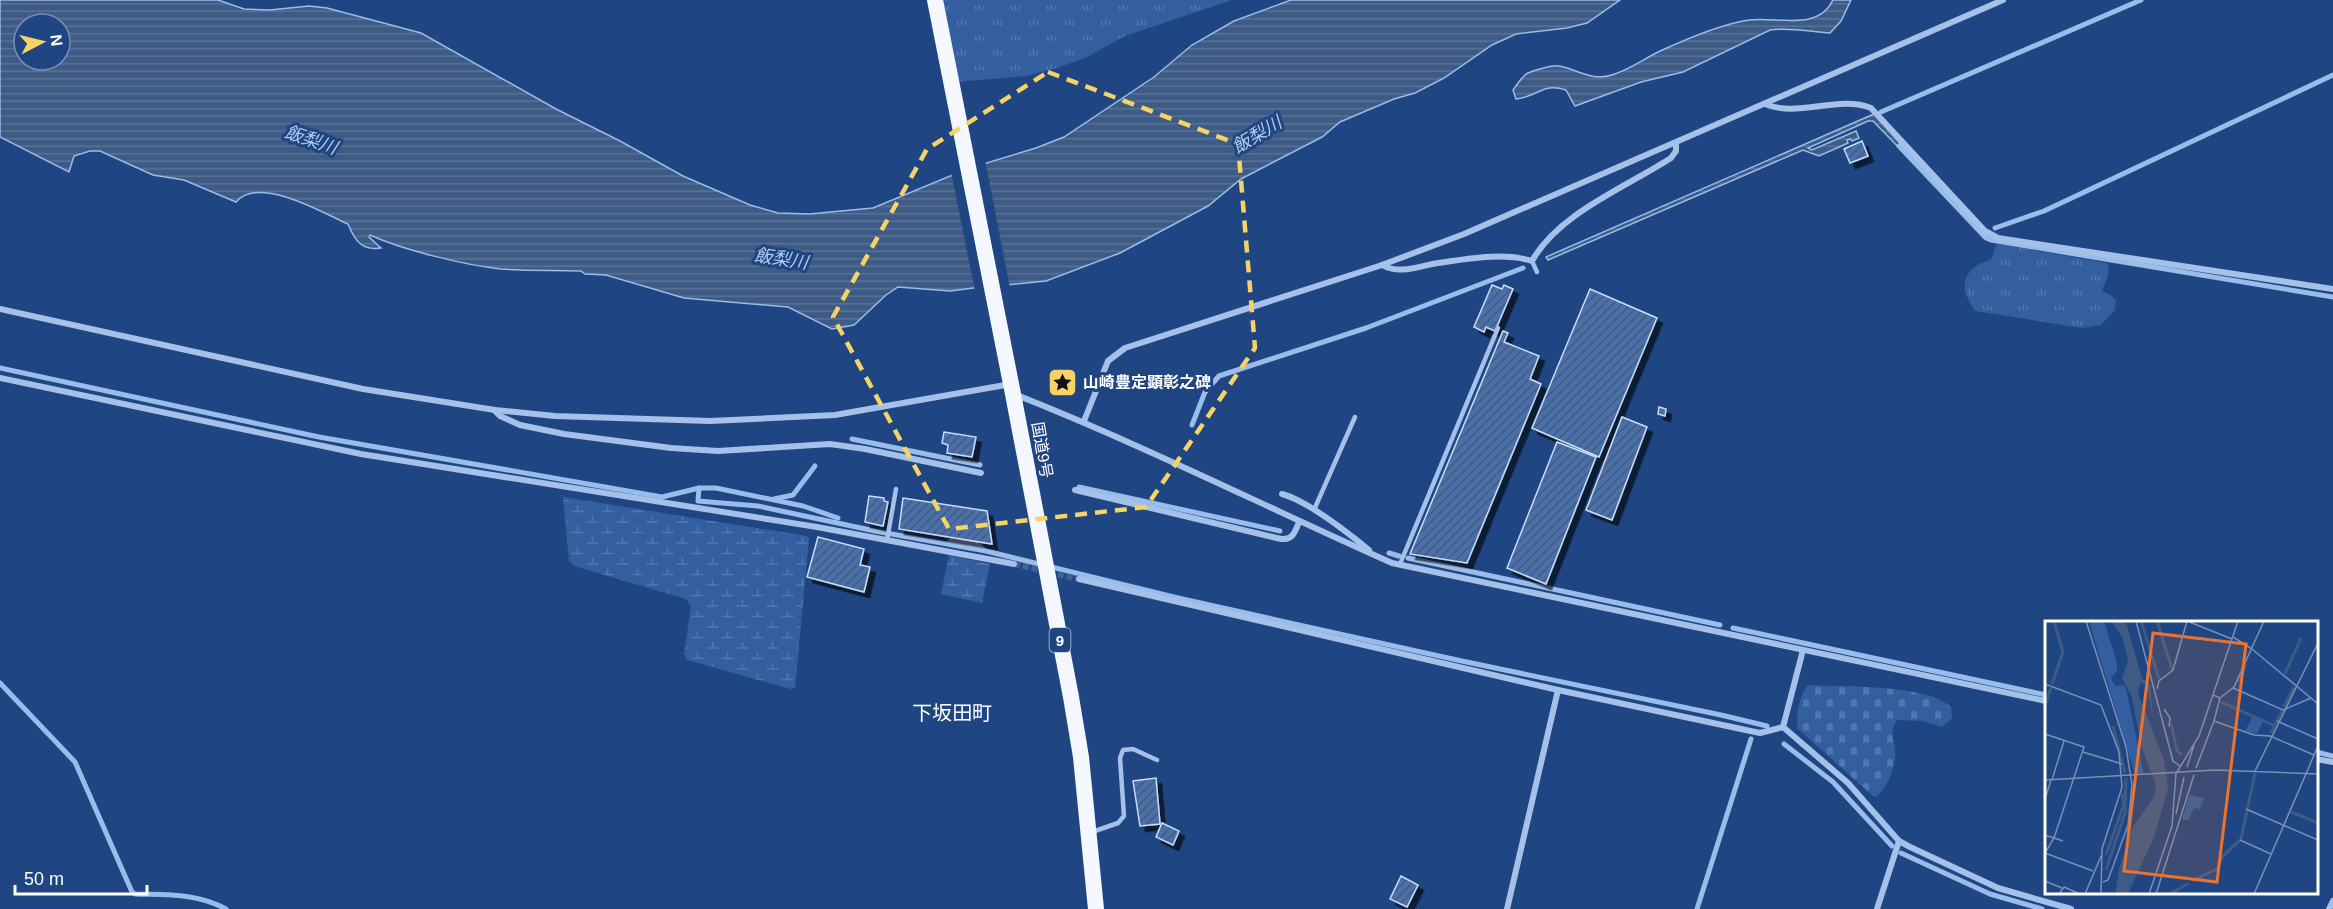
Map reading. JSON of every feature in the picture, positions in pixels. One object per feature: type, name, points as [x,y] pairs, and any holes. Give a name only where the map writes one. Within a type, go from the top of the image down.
[{"type":"highway","name":"国道9号","points":[[934,0],[1071,697],[1081,757],[1096,909]]},
{"type":"street","points":[[1084,421],[1108,361],[1125,348],[1382,265],[1464,234],[2003,0]]},
{"type":"street","points":[[1765,104],[1779,109],[1845,105],[1871,108],[1985,231],[1998,238],[2333,289]]},
{"type":"street","points":[[1382,265],[1399,271],[1437,263],[1500,257],[1514,256],[1532,261],[1554,231],[1671,158],[1676,151],[1676,143]]},
{"type":"street","points":[[0,309],[363,389],[495,410],[641,420],[758,420],[835,415],[1011,384],[1084,421],[1299,522],[1400,564],[2045,701]]},
{"type":"street","points":[[0,378],[361,454],[888,538],[1014,564]]},
{"type":"street","points":[[495,410],[500,416],[520,425],[564,434],[671,448],[718,451],[830,444],[981,473]]},
{"type":"street","points":[[1075,490],[1281,539],[1293,535],[1299,522]]},
{"type":"street","points":[[1282,494],[1293,497],[1342,528],[1376,555]]},
{"type":"street","points":[[1079,579],[1558,690],[1760,733],[1783,727]]},
{"type":"street","points":[[1783,727],[1803,650]]},
{"type":"street","points":[[1507,909],[1558,690]]},
{"type":"street","points":[[1783,727],[1848,783],[1899,841],[1998,888],[2071,909]]},
{"type":"street","points":[[2318,759],[2333,762]]},
{"type":"street","points":[[1877,909],[1899,841]]},
{"type":"street","points":[[2329,909],[2333,901]]},
{"type":"lane","points":[[1532,261],[1538,272]]},
{"type":"lane","points":[[1400,564],[1498,328]]},
{"type":"lane","points":[[1314,511],[1355,417]]},
{"type":"lane","points":[[888,538],[896,489]]},
{"type":"lane","points":[[1089,833],[1123,820],[1125,812],[1120,758],[1123,750],[1133,749],[1156,760]]},
{"type":"highlighted area","points":[[1048,72],[1238,144],[1255,348],[1146,507],[949,529],[833,317],[927,149]]},
{"type":"green space","points":[[939,0],[1232,0],[1125,36],[1087,57],[1057,68],[1026,76],[955,82]]},
{"type":"green space","points":[[1998,244],[2107,263],[2108,274],[2102,291],[2116,300],[2115,310],[2101,325],[2082,328],[1975,311],[1966,294],[1966,277],[1977,265],[1992,258]]},
{"type":"green space","points":[[563,497],[807,536],[809,538],[795,688],[791,689],[687,660],[684,654],[691,606],[686,599],[574,566],[569,561]]},
{"type":"green space","points":[[949,555],[990,564],[982,603],[941,594]]},
{"type":"green space","points":[[1808,685],[1883,688],[1923,694],[1951,707],[1952,718],[1942,727],[1923,721],[1897,720],[1892,733],[1895,758],[1892,770],[1881,792],[1873,796],[1798,729],[1799,706]]},
{"type":"water","name":"飯梨川","points":[[0,0],[218,0],[244,9],[270,10],[309,6],[327,8],[421,33],[556,109],[683,176],[750,205],[778,213],[809,214],[873,208],[967,169],[989,286],[950,291],[898,287],[854,325],[832,329],[788,307],[684,298],[606,275],[585,274],[581,271],[511,270],[486,267],[416,251],[370,235],[369,237],[381,248],[369,248],[360,244],[348,224],[290,198],[259,192],[246,195],[236,202],[184,180],[153,175],[100,151],[90,151],[74,156],[69,172],[0,137]]},
{"type":"water","name":"飯梨川","points":[[1291,0],[1620,0],[1587,23],[1567,28],[1516,34],[1492,45],[1444,78],[1415,93],[1394,99],[1340,122],[1322,137],[1241,179],[1208,206],[1120,253],[1046,281],[994,286],[970,168],[1064,137],[1154,77],[1192,45],[1234,21]]},
{"type":"water","points":[[1833,0],[1851,0],[1841,21],[1830,33],[1793,29],[1770,30],[1683,72],[1641,82],[1575,106],[1566,90],[1546,89],[1516,99],[1513,90],[1526,74],[1539,69],[1559,66],[1589,75],[1608,76],[1628,69],[1668,47],[1715,29],[1749,20],[1807,19],[1826,10]]},
{"type":"water","points":[[1874,114],[1906,150],[1902,151],[1873,121],[1868,121],[1808,148],[1812,150],[1856,131],[1859,138],[1852,141],[1847,140],[1848,143],[1819,156],[1803,150],[1548,260],[1546,257]]},
{"type":"pier","points":[[985,160],[1010,288],[975,291],[951,172]]},
{"type":"building","points":[[1862,141],[1868,156],[1850,163],[1844,149]]},
{"type":"building","points":[[1492,285],[1502,289],[1504,285],[1513,289],[1495,331],[1486,327],[1484,332],[1474,327]]},
{"type":"building","points":[[1590,289],[1657,318],[1599,457],[1532,428]]},
{"type":"building","points":[[1503,331],[1508,333],[1504,342],[1539,356],[1530,379],[1541,384],[1467,563],[1410,554]]},
{"type":"building","points":[[1659,407],[1666,409],[1665,416],[1658,414]]},
{"type":"building","points":[[1622,417],[1647,427],[1612,520],[1586,510]]},
{"type":"building","points":[[944,432],[976,437],[972,457],[947,453],[948,445],[942,443]]},
{"type":"building","points":[[1557,442],[1596,457],[1546,584],[1507,568]]},
{"type":"building","points":[[869,496],[884,498],[884,501],[888,502],[883,526],[865,522]]},
{"type":"building","points":[[903,498],[987,511],[992,544],[899,529]]},
{"type":"building","points":[[818,537],[864,549],[860,565],[870,567],[864,592],[807,577]]},
{"type":"building","points":[[1156,778],[1160,824],[1140,826],[1133,781]]},
{"type":"building","points":[[1162,823],[1179,831],[1173,845],[1156,837]]},
{"type":"building","points":[[1401,876],[1418,885],[1407,907],[1390,899]]},
{"type":"waterway","points":[[1881,112],[2141,0]]},
{"type":"waterway","points":[[1995,228],[2044,211],[2333,75]]},
{"type":"waterway","points":[[1899,146],[1986,238],[1991,240],[2333,297]]},
{"type":"waterway","points":[[1192,425],[1205,392],[1219,376],[1366,328],[1523,268]]},
{"type":"waterway","points":[[0,368],[319,437],[662,497],[699,488],[716,488],[803,506],[838,518]]},
{"type":"waterway","points":[[852,439],[980,465]]},
{"type":"waterway","points":[[774,499],[793,495],[815,466]]},
{"type":"waterway","points":[[1079,487],[1280,531]]},
{"type":"waterway","points":[[699,488],[698,501],[758,506],[875,531],[986,551],[1178,598],[1767,726]]},
{"type":"waterway","points":[[950,541],[978,545],[984,550]]},
{"type":"waterway","points":[[1389,553],[1399,556]]},
{"type":"waterway","points":[[1408,558],[1720,625]]},
{"type":"waterway","points":[[1733,628],[2045,695]]},
{"type":"waterway","points":[[0,683],[75,762],[132,892],[193,897],[226,909]]},
{"type":"waterway","points":[[1697,909],[1751,739]]},
{"type":"waterway","points":[[1784,744],[1833,782],[1892,846]]},
{"type":"waterway","points":[[2318,752],[2333,756]]},
{"type":"waterway","points":[[1901,853],[1990,894],[2042,909]]},
{"type":"tunnel","points":[[1014,564],[1079,579]]},
{"type":"place","name":"山崎豊定顕彰之碑","points":[[1062,382]]},
{"type":"district","name":"下坂田町","points":[[952,713]]}]
